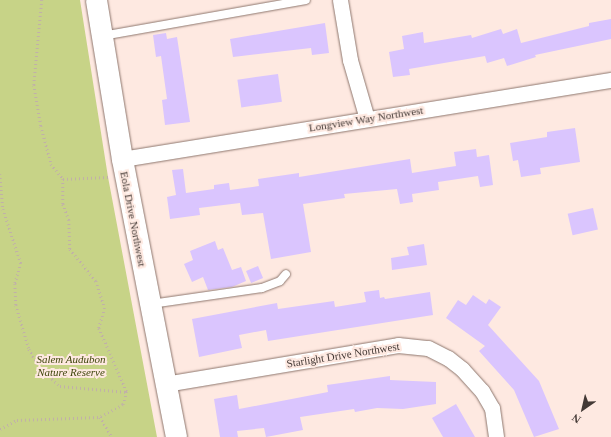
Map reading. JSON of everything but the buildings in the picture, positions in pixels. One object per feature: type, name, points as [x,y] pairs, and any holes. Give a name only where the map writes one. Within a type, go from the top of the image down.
[{"type":"main road","name":"Eola Drive Northwest","points":[[96,0],[122,159],[176,437]]},
{"type":"street","points":[[340,0],[349,53],[367,119]]},
{"type":"street","name":"Longview Way Northwest","points":[[122,159],[611,80]]},
{"type":"street","name":"Starlight Drive Northwest","points":[[165,384],[398,345],[428,348],[448,358],[462,369],[482,391],[492,408],[496,437]]},
{"type":"lane","points":[[102,36],[306,0]]},
{"type":"lane","points":[[150,304],[262,288],[280,281],[286,274]]},
{"type":"path","points":[[0,429],[17,420],[100,417],[123,406],[127,392],[99,328],[105,308],[96,281],[70,249],[69,220],[63,204],[63,179],[51,164],[41,126],[34,85],[42,0]]},
{"type":"path","points":[[0,174],[4,209],[22,263],[15,284],[16,305],[33,355],[40,368],[60,386],[127,392]]},
{"type":"path","points":[[63,179],[108,177]]},
{"type":"path","points":[[100,417],[112,437]]},
{"type":"green space","name":"Salem Audubon Nature Reserve","points":[[0,0],[80,0],[108,177],[157,437],[0,437]]}]
